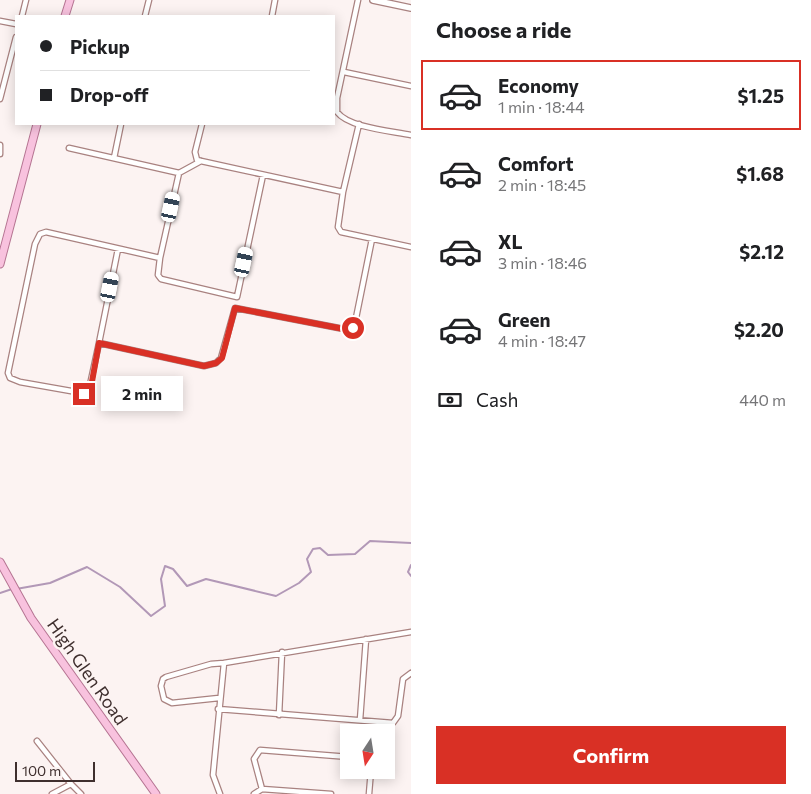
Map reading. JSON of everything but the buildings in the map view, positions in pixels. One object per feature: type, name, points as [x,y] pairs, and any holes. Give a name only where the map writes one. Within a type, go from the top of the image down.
[{"type":"main road","points":[[66,15],[70,0]]},
{"type":"main road","points":[[0,264],[37,125]]},
{"type":"main road","name":"High Glen Road","points":[[0,562],[14,591],[57,656],[156,794]]},
{"type":"street","points":[[22,15],[26,0]]},
{"type":"street","points":[[145,15],[148,0]]},
{"type":"street","points":[[272,15],[275,0]]},
{"type":"street","points":[[358,0],[335,107],[339,115],[359,124],[411,134]]},
{"type":"street","points":[[372,0],[411,8]]},
{"type":"street","points":[[0,21],[15,24]]},
{"type":"street","points":[[0,99],[15,41]]},
{"type":"street","points":[[344,72],[411,86]]},
{"type":"street","points":[[359,124],[337,222],[340,230],[411,247]]},
{"type":"street","points":[[114,158],[121,125]]},
{"type":"street","points":[[202,125],[195,152],[197,160],[343,192]]},
{"type":"street","points":[[0,146],[0,154]]},
{"type":"street","points":[[69,148],[178,173],[200,161]]},
{"type":"street","points":[[178,173],[158,274],[161,279],[237,298]]},
{"type":"street","points":[[99,343],[204,366],[210,365],[222,358],[264,175]]},
{"type":"street","points":[[118,250],[88,394],[14,380],[8,373],[40,234],[46,232],[118,250],[160,258]]},
{"type":"street","points":[[235,308],[349,330],[355,323],[372,238]]},
{"type":"street","points":[[219,698],[172,702],[164,699],[161,686],[163,679],[166,677],[211,664],[411,632]]},
{"type":"street","points":[[360,720],[366,639]]},
{"type":"street","points":[[279,715],[282,652]]},
{"type":"street","points":[[220,794],[212,776],[224,663]]},
{"type":"street","points":[[218,709],[388,723],[396,721],[403,679],[407,674],[411,674]]},
{"type":"street","points":[[37,741],[70,784],[81,794]]},
{"type":"street","points":[[262,790],[254,759],[260,750],[340,756]]},
{"type":"street","points":[[369,794],[370,779]]},
{"type":"street","points":[[52,794],[70,784]]},
{"type":"street","points":[[254,794],[262,790],[331,794]]},
{"type":"waterway","points":[[16,589],[50,583],[87,567],[120,587],[151,616],[165,606],[161,579],[165,566],[173,569],[187,586],[206,579],[276,596],[299,583],[311,572],[307,559],[313,549],[320,548],[328,555],[355,554],[370,541],[411,543]]},
{"type":"waterway","points":[[411,565],[408,572],[411,576]]},
{"type":"waterway","points":[[0,593],[12,589]]},
{"type":"route","points":[[84,394],[88,394],[91,387],[99,343],[204,366],[216,363],[222,358],[235,308],[349,330],[353,328]]}]
